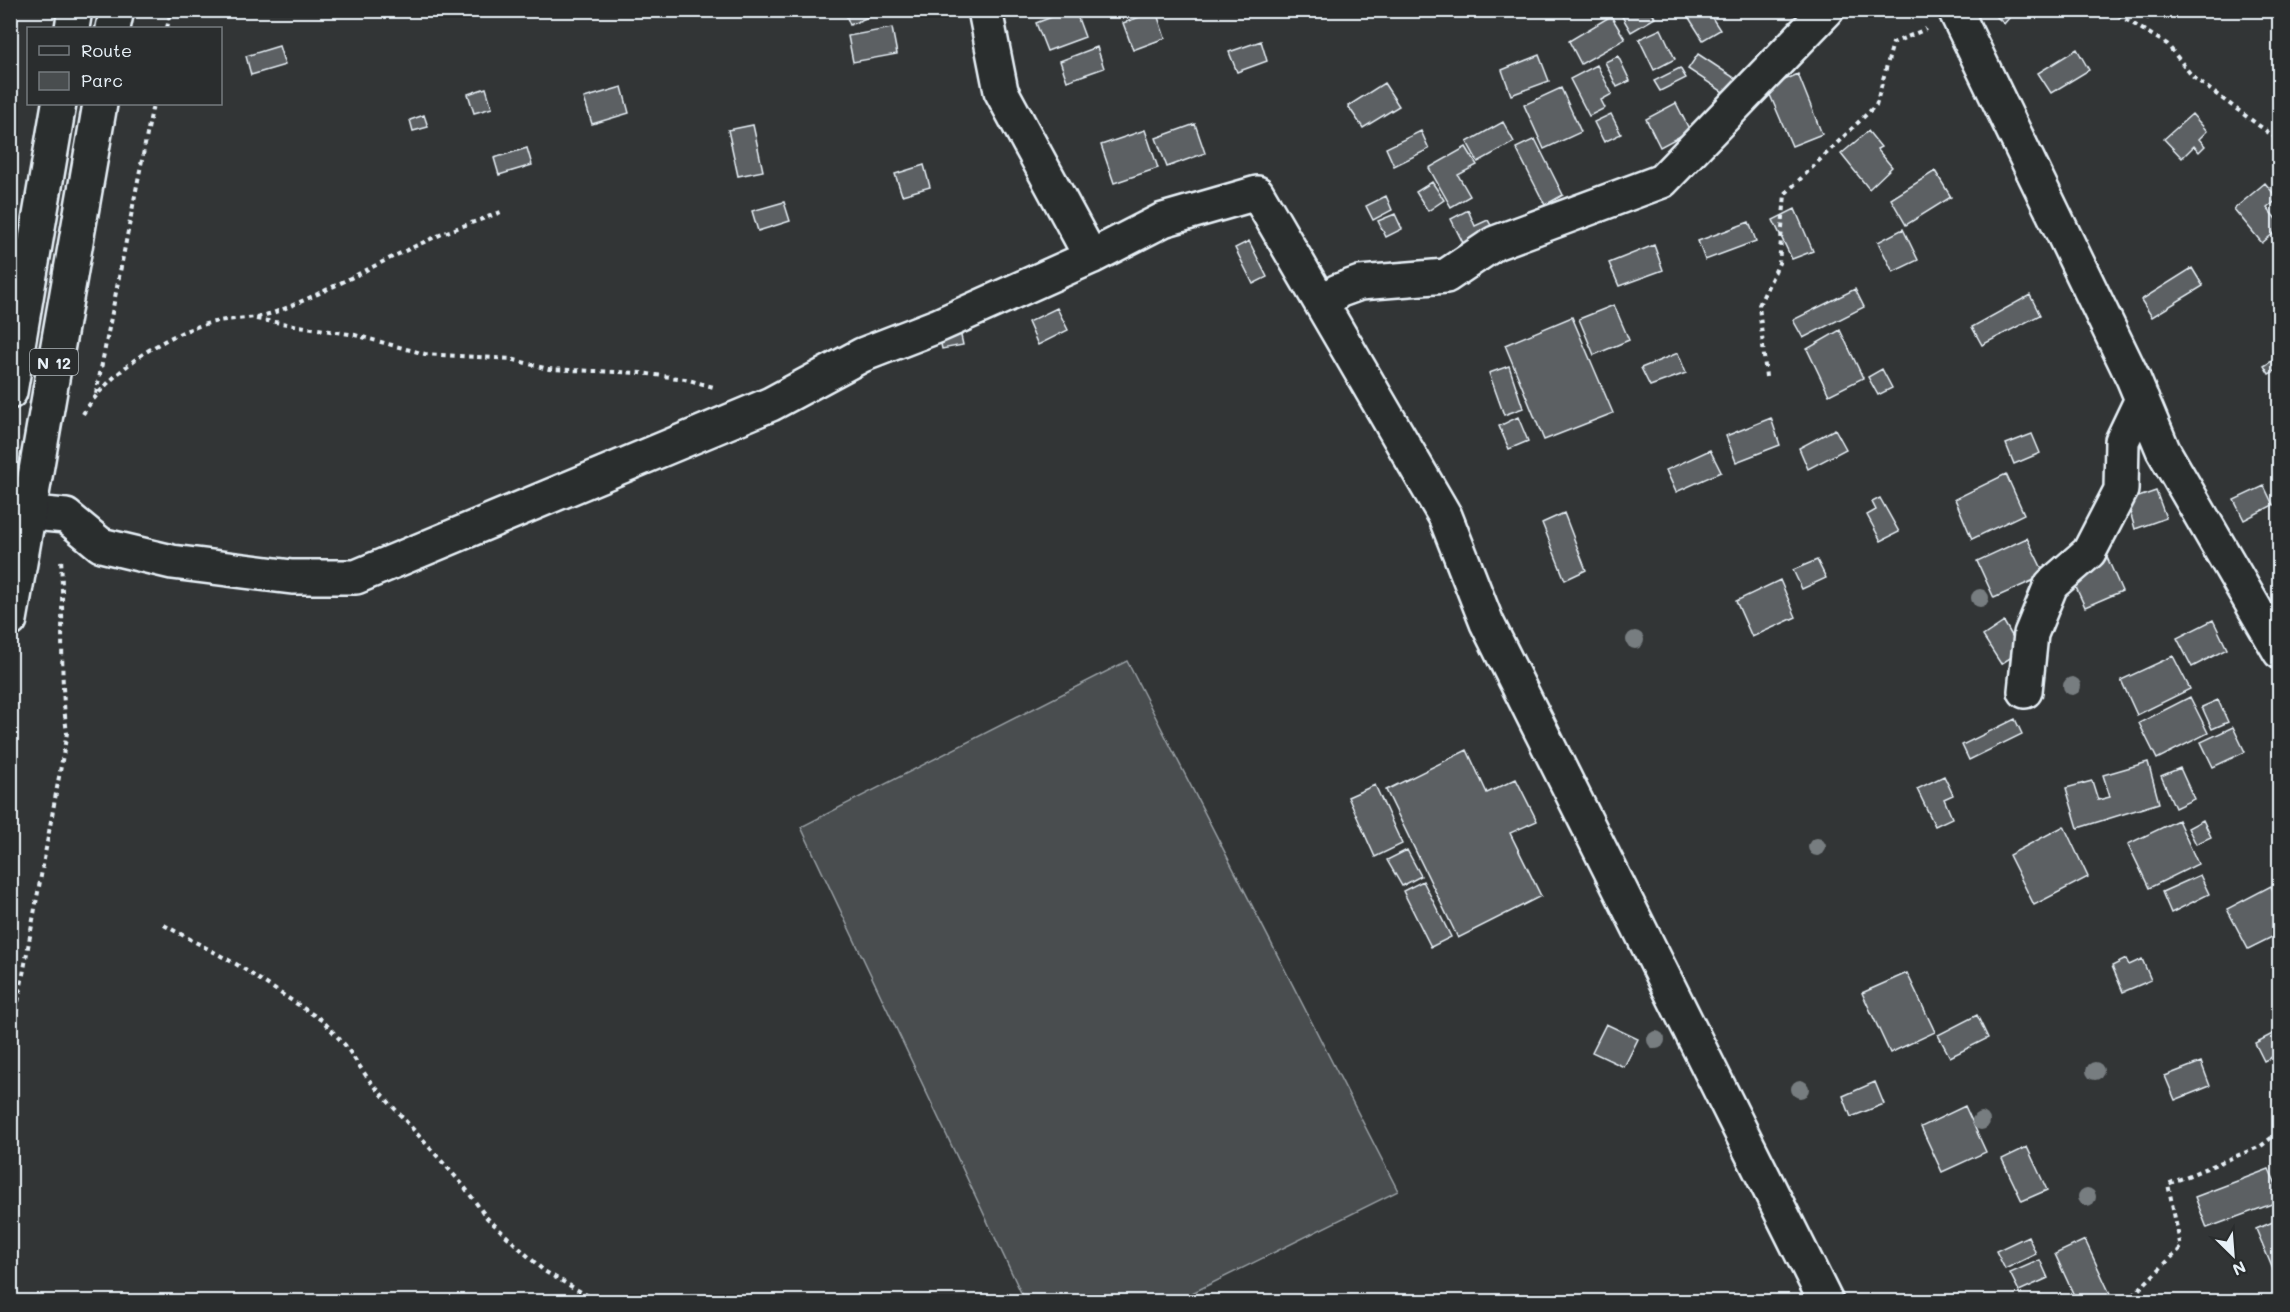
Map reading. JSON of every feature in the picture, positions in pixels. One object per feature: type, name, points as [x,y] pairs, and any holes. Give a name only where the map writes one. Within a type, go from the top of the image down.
[{"type":"street","points":[[72,27],[75,10]]},
{"type":"street","points":[[114,27],[117,10]]},
{"type":"street","points":[[985,10],[1001,91],[1091,257]]},
{"type":"street","points":[[1322,305],[1338,291],[1360,283],[1446,276],[1495,243],[1662,181],[1827,10]]},
{"type":"street","points":[[1943,19],[2142,399],[2163,450],[2280,652]]},
{"type":"street","name":"N 12","points":[[10,392],[59,105]]},
{"type":"street","name":"N 12","points":[[10,620],[19,512],[100,105]]},
{"type":"street","points":[[19,512],[66,516],[100,545],[172,562],[292,577],[356,577],[771,404],[862,355],[937,326],[1091,257],[1163,220],[1257,193],[1445,516],[1487,623],[1826,1302]]},
{"type":"street","points":[[2025,691],[2028,654],[2035,624],[2051,585],[2089,552],[2121,490],[2122,441],[2142,399]]},
{"type":"path","points":[[168,27],[171,10]]},
{"type":"path","points":[[2110,10],[2167,44],[2193,77],[2280,141]]},
{"type":"path","points":[[1766,377],[1759,305],[1779,263],[1785,194],[1876,105],[1893,43],[1943,19]]},
{"type":"path","points":[[96,394],[153,105]]},
{"type":"path","points":[[256,319],[333,288],[435,237],[501,212]]},
{"type":"path","points":[[81,417],[96,394],[143,354],[189,331],[218,321],[256,319],[355,335],[425,354],[511,359],[548,369],[641,373],[685,379],[718,388]]},
{"type":"path","points":[[10,1046],[67,733],[61,688],[64,616],[60,546],[66,516]]},
{"type":"path","points":[[164,925],[236,964],[323,1021],[345,1045],[369,1080],[463,1185],[487,1218],[544,1271],[599,1302]]},
{"type":"path","points":[[2127,1302],[2181,1248],[2168,1184],[2261,1146],[2280,1131]]},
{"type":"green space","points":[[1127,661],[1398,1191],[1176,1301],[1025,1301],[801,827]]},
{"type":"building","points":[[844,10],[884,10],[850,25]]},
{"type":"building","points":[[1075,10],[1085,37],[1047,51],[1036,23]]},
{"type":"building","points":[[1624,10],[1651,10],[1655,18],[1631,32],[1620,13]]},
{"type":"building","points":[[1684,10],[1707,10],[1720,30],[1703,40]]},
{"type":"building","points":[[1990,10],[2016,10],[2004,24]]},
{"type":"building","points":[[2122,10],[2151,10],[2148,19]]},
{"type":"building","points":[[1156,11],[1165,38],[1133,50],[1123,23]]},
{"type":"building","points":[[1611,16],[1625,39],[1581,64],[1569,41]]},
{"type":"building","points":[[892,28],[897,54],[853,62],[848,36]]},
{"type":"building","points":[[1661,29],[1675,59],[1654,70],[1639,39]]},
{"type":"building","points":[[1261,41],[1267,61],[1237,72],[1229,52]]},
{"type":"building","points":[[279,46],[285,65],[251,75],[246,56]]},
{"type":"building","points":[[1097,47],[1104,68],[1067,81],[1060,61]]},
{"type":"building","points":[[2077,49],[2089,70],[2051,93],[2038,73]]},
{"type":"building","points":[[1698,54],[1736,79],[1726,94],[1688,69]]},
{"type":"building","points":[[1539,55],[1549,81],[1511,95],[1502,70]]},
{"type":"building","points":[[1618,56],[1630,81],[1617,87],[1605,62]]},
{"type":"building","points":[[1597,65],[1612,94],[1601,100],[1605,108],[1589,116],[1570,79]]},
{"type":"building","points":[[1680,68],[1686,78],[1660,91],[1654,81]]},
{"type":"building","points":[[1798,74],[1822,134],[1792,146],[1767,88]]},
{"type":"building","points":[[1384,83],[1399,106],[1363,128],[1348,106]]},
{"type":"building","points":[[622,87],[629,113],[592,124],[584,98]]},
{"type":"building","points":[[486,88],[492,108],[474,113],[468,94]]},
{"type":"building","points":[[1561,88],[1581,132],[1544,149],[1524,105]]},
{"type":"building","points":[[1676,103],[1690,131],[1660,147],[1646,119]]},
{"type":"building","points":[[1611,114],[1621,134],[1604,142],[1594,122]]},
{"type":"building","points":[[2192,114],[2207,131],[2199,139],[2205,146],[2199,152],[2194,146],[2182,158],[2164,139]]},
{"type":"building","points":[[424,115],[428,127],[413,131],[410,120]]},
{"type":"building","points":[[1503,122],[1514,142],[1478,162],[1467,142]]},
{"type":"building","points":[[1195,124],[1205,153],[1167,167],[1156,138]]},
{"type":"building","points":[[753,125],[763,171],[738,176],[728,130]]},
{"type":"building","points":[[1145,130],[1158,168],[1114,183],[1101,145]]},
{"type":"building","points":[[1421,131],[1429,149],[1394,166],[1386,148]]},
{"type":"building","points":[[1868,131],[1881,147],[1877,149],[1892,167],[1869,189],[1841,154]]},
{"type":"building","points":[[1535,139],[1563,195],[1545,205],[1516,148]]},
{"type":"building","points":[[1466,147],[1477,165],[1458,175],[1470,196],[1451,207],[1429,168]]},
{"type":"building","points":[[527,148],[532,165],[499,175],[494,158]]},
{"type":"building","points":[[924,165],[930,187],[902,195],[895,174]]},
{"type":"building","points":[[1935,171],[1951,197],[1906,225],[1891,199]]},
{"type":"building","points":[[1432,182],[1444,200],[1428,211],[1416,192]]},
{"type":"building","points":[[2265,183],[2278,199],[2267,208],[2280,224],[2280,228],[2262,243],[2234,209]]},
{"type":"building","points":[[1386,196],[1392,210],[1373,220],[1366,206]]},
{"type":"building","points":[[784,202],[790,221],[758,231],[752,211]]},
{"type":"building","points":[[1795,209],[1813,251],[1792,259],[1773,220]]},
{"type":"building","points":[[1468,210],[1475,226],[1488,220],[1495,233],[1465,247],[1451,219]]},
{"type":"building","points":[[1395,214],[1402,229],[1386,237],[1378,221]]},
{"type":"building","points":[[1749,222],[1756,241],[1705,260],[1698,241]]},
{"type":"building","points":[[1903,229],[1918,260],[1893,272],[1878,242]]},
{"type":"building","points":[[1249,241],[1267,277],[1253,284],[1235,248]]},
{"type":"building","points":[[1654,245],[1663,270],[1619,286],[1609,263]]},
{"type":"building","points":[[2192,268],[2203,286],[2152,317],[2141,300]]},
{"type":"building","points":[[1855,289],[1864,307],[1803,338],[1793,320]]},
{"type":"building","points":[[2030,295],[2040,315],[1982,345],[1972,327]]},
{"type":"building","points":[[1614,305],[1629,340],[1594,355],[1579,319]]},
{"type":"building","points":[[1057,308],[1068,330],[1038,345],[1028,322]]},
{"type":"building","points":[[1572,317],[1613,413],[1544,440],[1505,345]]},
{"type":"building","points":[[958,322],[963,345],[942,349],[937,326]]},
{"type":"building","points":[[1840,330],[1863,378],[1829,395],[1807,349]]},
{"type":"building","points":[[1678,353],[1686,373],[1650,386],[1641,368]]},
{"type":"building","points":[[2275,359],[2279,365],[2275,366],[2277,370],[2269,374],[2264,366]]},
{"type":"building","points":[[1509,366],[1523,408],[1504,415],[1489,373]]},
{"type":"building","points":[[1882,369],[1892,388],[1878,395],[1868,377]]},
{"type":"building","points":[[1518,417],[1528,441],[1509,449],[1499,426]]},
{"type":"building","points":[[1771,418],[1780,445],[1736,462],[1726,436]]},
{"type":"building","points":[[1835,429],[1846,449],[1808,469],[1799,448]]},
{"type":"building","points":[[2032,434],[2040,453],[2014,464],[2006,444]]},
{"type":"building","points":[[1710,450],[1721,472],[1676,492],[1666,470]]},
{"type":"building","points":[[2006,474],[2024,514],[1972,539],[1955,499]]},
{"type":"building","points":[[2264,486],[2273,505],[2244,520],[2234,500]]},
{"type":"building","points":[[2156,491],[2166,518],[2135,529],[2127,501]]},
{"type":"building","points":[[1880,498],[1899,532],[1881,541],[1867,515],[1876,510],[1872,502]]},
{"type":"building","points":[[1564,513],[1586,570],[1565,580],[1542,523]]},
{"type":"building","points":[[2027,538],[2045,575],[1994,598],[1977,561]]},
{"type":"building","points":[[2106,555],[2122,591],[2085,607],[2069,572]]},
{"type":"building","points":[[1817,560],[1826,578],[1802,589],[1793,570]]},
{"type":"building","points":[[1780,580],[1796,617],[1752,637],[1736,601]]},
{"type":"building","points":[[2213,620],[2227,649],[2192,667],[2177,638]]},
{"type":"building","points":[[2004,622],[2021,651],[2001,664],[1983,636]]},
{"type":"building","points":[[2173,656],[2190,689],[2137,715],[2121,680]]},
{"type":"building","points":[[2190,697],[2208,733],[2157,759],[2139,723]]},
{"type":"building","points":[[2218,700],[2228,722],[2212,729],[2202,707]]},
{"type":"building","points":[[2015,719],[2022,734],[1969,760],[1962,745]]},
{"type":"building","points":[[2233,727],[2245,752],[2213,767],[2201,742]]},
{"type":"building","points":[[1467,750],[1487,793],[1516,779],[1537,821],[1510,833],[1541,896],[1458,938],[1386,790]]},
{"type":"building","points":[[2148,762],[2159,803],[2078,828],[2066,788],[2092,781],[2098,800],[2110,797],[2103,775]]},
{"type":"building","points":[[2180,768],[2194,799],[2175,808],[2161,776]]},
{"type":"building","points":[[1944,776],[1953,795],[1944,799],[1952,818],[1935,826],[1917,789]]},
{"type":"building","points":[[1375,785],[1402,844],[1375,857],[1348,797]]},
{"type":"building","points":[[2178,820],[2198,864],[2149,888],[2128,844]]},
{"type":"building","points":[[2203,820],[2211,837],[2196,844],[2188,828]]},
{"type":"building","points":[[2064,826],[2088,877],[2034,905],[2009,855]]},
{"type":"building","points":[[1407,850],[1421,876],[1402,886],[1387,860]]},
{"type":"building","points":[[2200,875],[2209,894],[2171,913],[2162,892]]},
{"type":"building","points":[[1423,881],[1451,937],[1431,947],[1403,891]]},
{"type":"building","points":[[2271,886],[2275,895],[2280,892],[2280,933],[2248,949],[2227,909]]},
{"type":"building","points":[[2126,959],[2129,965],[2142,959],[2151,980],[2123,992],[2112,966]]},
{"type":"building","points":[[1907,973],[1935,1032],[1890,1053],[1862,993]]},
{"type":"building","points":[[1977,1015],[1988,1038],[1950,1057],[1938,1035]]},
{"type":"building","points":[[1606,1024],[1638,1039],[1624,1067],[1592,1052]]},
{"type":"building","points":[[2280,1030],[2280,1053],[2264,1061],[2255,1043]]},
{"type":"building","points":[[2201,1062],[2210,1086],[2175,1100],[2165,1076]]},
{"type":"building","points":[[1875,1082],[1884,1104],[1851,1117],[1843,1096]]},
{"type":"building","points":[[1965,1106],[1986,1152],[1942,1172],[1921,1127]]},
{"type":"building","points":[[2027,1147],[2047,1190],[2022,1201],[2002,1159]]},
{"type":"building","points":[[2269,1169],[2280,1193],[2280,1201],[2207,1228],[2195,1197]]},
{"type":"building","points":[[2280,1219],[2280,1272],[2275,1274],[2256,1229]]},
{"type":"building","points":[[2028,1236],[2036,1254],[2005,1269],[1996,1251]]},
{"type":"building","points":[[2085,1240],[2111,1296],[2099,1302],[2077,1302],[2055,1254]]},
{"type":"building","points":[[2040,1260],[2048,1278],[2019,1291],[2010,1273]]}]
